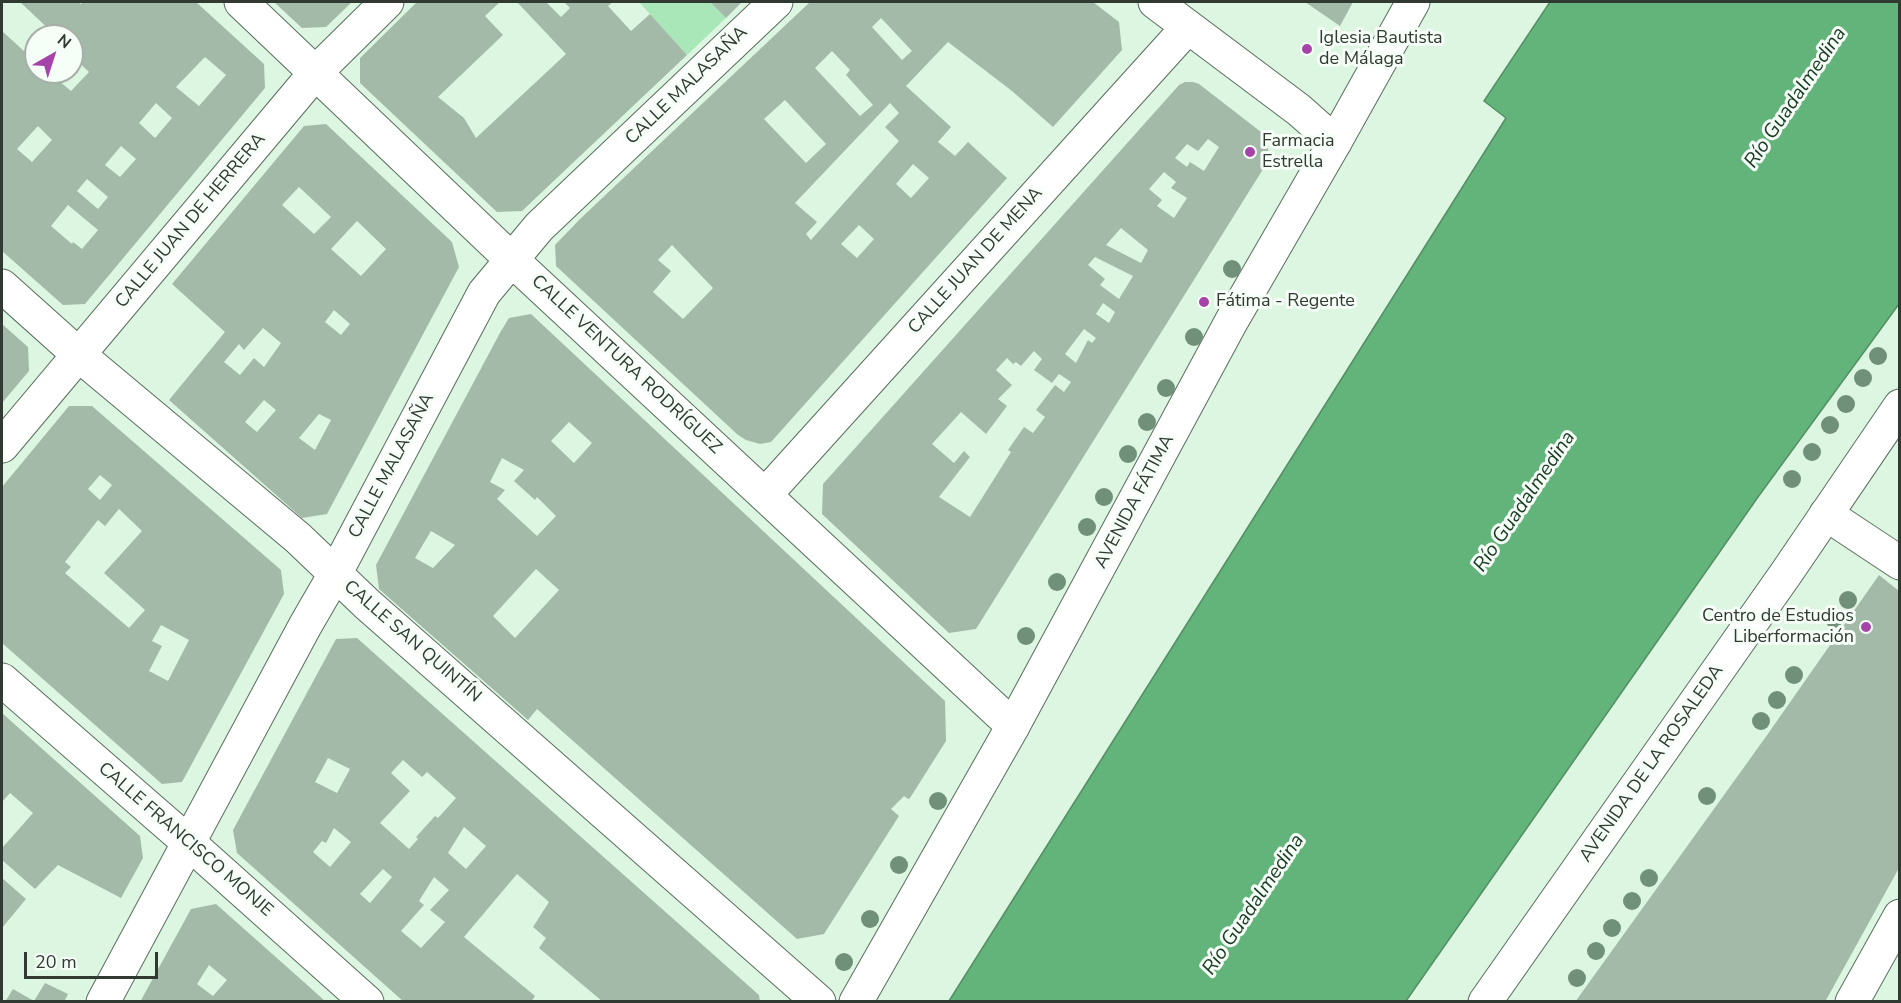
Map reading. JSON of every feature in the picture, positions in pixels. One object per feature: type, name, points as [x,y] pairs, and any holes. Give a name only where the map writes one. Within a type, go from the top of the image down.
[{"type":"street","name":"CALLE VENTURA RODRÍGUEZ","points":[[241,2],[512,260],[1013,726]]},
{"type":"street","name":"CALLE JUAN DE HERRERA","points":[[2,446],[316,72],[387,2]]},
{"type":"street","name":"CALLE MALASAÑA","points":[[103,1002],[484,293],[539,227],[776,2]]},
{"type":"street","points":[[1155,2],[1299,110],[1335,142]]},
{"type":"street","name":"AVENIDA FÁTIMA","points":[[856,1002],[1013,726],[1231,322],[1413,2]]},
{"type":"street","name":"CALLE JUAN DE MENA","points":[[765,495],[1188,27]]},
{"type":"street","name":"CALLE SAN QUINTÍN","points":[[2,286],[79,355],[298,538],[335,574],[819,1002]]},
{"type":"street","name":"AVENIDA DE LA ROSALEDA","points":[[1485,1002],[1899,406]]},
{"type":"street","points":[[1826,514],[1899,563]]},
{"type":"street","name":"CALLE FRANCISCO MONJE","points":[[2,680],[367,1002]]},
{"type":"street","points":[[1852,1002],[1899,916]]},
{"type":"shaded area","points":[[639,2],[710,2],[726,18],[687,55]]},
{"type":"water","name":"Río Guadalmedina","points":[[1550,2],[1899,2],[1899,304],[1758,497],[1406,1001],[949,1001],[1506,118],[1484,101]]},
{"type":"building","points":[[20,2],[78,2],[81,4],[83,2],[196,2],[264,64],[265,88],[85,304],[63,305],[2,251],[2,31],[24,51],[24,84],[63,84],[71,91],[78,84],[84,84],[84,77],[89,72],[84,67],[84,24],[43,24]],"holes":[[[205,57],[226,75],[199,106],[176,87]],[[156,103],[172,118],[155,138],[139,123]],[[38,126],[52,140],[32,162],[17,149]],[[121,146],[136,159],[120,177],[105,165]],[[87,179],[108,197],[98,209],[77,191]],[[68,205],[98,230],[82,249],[73,242],[72,244],[51,226]]]},
{"type":"building","points":[[274,2],[352,2],[326,27],[302,28]]},
{"type":"building","points":[[417,2],[500,2],[485,16],[503,35],[438,97],[464,118],[476,138],[566,54],[517,2],[546,2],[561,17],[570,8],[564,2],[613,2],[608,6],[631,31],[650,14],[687,55],[522,211],[497,212],[360,83],[360,58]]},
{"type":"building","points":[[710,2],[742,2],[726,18]]},
{"type":"building","points":[[810,2],[1093,2],[1119,22],[1122,50],[1053,127],[1012,91],[948,42],[906,86],[951,127],[938,142],[955,156],[968,142],[1007,178],[771,442],[760,444],[738,435],[556,266],[555,245]],"holes":[[[881,18],[912,51],[902,60],[872,27]],[[832,51],[850,70],[846,75],[873,105],[860,116],[815,68]],[[785,100],[826,144],[806,163],[764,119]],[[890,103],[899,113],[885,127],[899,141],[811,240],[806,234],[817,222],[795,203]],[[913,164],[929,178],[911,198],[896,184]],[[859,225],[874,239],[857,258],[841,244]],[[672,245],[713,288],[683,319],[653,292],[671,271],[658,260]]]},
{"type":"building","points":[[1305,2],[1353,2],[1340,26]]},
{"type":"building","points":[[1185,82],[1199,84],[1265,135],[1270,158],[976,629],[949,633],[822,514],[823,484],[1179,85]],"holes":[[[1208,139],[1219,147],[1204,171],[1190,162],[1187,167],[1175,158],[1187,144],[1198,151]],[[1164,172],[1176,182],[1171,188],[1187,198],[1174,218],[1157,206],[1162,200],[1149,189]],[[1121,228],[1148,250],[1141,263],[1106,245]],[[1095,257],[1133,276],[1119,299],[1100,285],[1105,279],[1088,265]],[[1103,303],[1115,312],[1109,323],[1096,314]],[[1084,329],[1096,338],[1092,343],[1088,340],[1076,363],[1065,354]],[[1034,351],[1042,359],[1034,370],[1052,383],[1059,374],[1071,382],[1064,392],[1055,385],[1036,410],[1045,417],[1033,433],[1024,427],[1008,450],[1011,452],[970,517],[939,497],[970,457],[964,451],[954,463],[932,444],[961,412],[986,434],[1007,406],[998,399],[1012,385],[996,370],[1007,358],[1013,364],[1016,362],[1021,366]]]},
{"type":"building","points":[[326,124],[452,242],[459,267],[327,514],[302,518],[169,400],[225,332],[172,284],[304,126]],"holes":[[[299,187],[331,217],[314,234],[282,205]],[[357,221],[386,249],[361,276],[331,249]],[[334,310],[350,324],[341,335],[325,322]],[[263,328],[281,343],[264,367],[254,358],[240,375],[224,362],[239,344],[244,350]],[[264,400],[276,410],[257,432],[245,422]],[[319,414],[331,420],[315,450],[299,438]]]},
{"type":"building","points":[[531,314],[945,701],[946,741],[910,798],[904,796],[891,809],[899,816],[824,934],[797,939],[537,709],[528,720],[379,589],[376,565],[509,318]],"holes":[[[569,422],[592,443],[574,463],[551,441]],[[502,458],[524,470],[514,481],[535,500],[537,497],[556,516],[537,536],[497,499],[505,490],[490,482]],[[431,531],[455,545],[433,568],[415,558]],[[536,569],[559,590],[515,638],[493,616]]]},
{"type":"building","points":[[2,324],[28,347],[29,371],[2,403]]},
{"type":"building","points":[[69,406],[92,406],[281,570],[284,594],[182,782],[162,784],[2,643],[2,487]],"holes":[[[100,475],[112,485],[100,500],[88,489]],[[119,509],[142,531],[104,573],[145,610],[129,628],[65,573],[71,567],[65,562],[98,520],[105,526]],[[161,625],[189,640],[168,681],[149,671],[162,646],[152,641]]]},
{"type":"building","points":[[1879,575],[1899,591],[1899,868],[1825,1002],[1575,1002],[1765,738]]},
{"type":"building","points":[[357,638],[759,995],[760,1002],[603,1002],[539,948],[546,938],[533,927],[549,902],[517,874],[464,937],[535,996],[531,1002],[404,1002],[237,853],[233,830],[336,639]],"holes":[[[328,758],[350,769],[337,793],[315,782]],[[403,760],[422,777],[427,772],[456,798],[438,818],[435,816],[416,837],[418,839],[409,849],[380,823],[410,791],[391,773]],[[464,827],[486,846],[466,869],[448,853]],[[334,828],[351,842],[330,867],[313,852],[322,841],[326,843]],[[383,869],[392,877],[370,903],[360,894]],[[434,877],[449,890],[430,910],[445,922],[421,948],[401,931],[424,905],[419,901]]]},
{"type":"building","points":[[2,713],[140,836],[143,858],[121,898],[58,865],[35,889],[2,860],[2,846],[33,813],[10,793],[2,802]]},
{"type":"building","points":[[2,878],[26,899],[2,928]]},
{"type":"building","points":[[216,904],[326,1002],[140,1002],[191,909]],"holes":[[[209,965],[227,980],[213,996],[197,984]]]},
{"type":"building","points":[[45,983],[68,994],[64,1002],[5,1002],[13,989],[34,1001]]},
{"type":"place","name":"Iglesia Bautista de Málaga","points":[[1307,49]]},
{"type":"place","name":"Farmacia Estrella","points":[[1250,152]]},
{"type":"place","name":"Fátima - Regente","points":[[1204,302]]},
{"type":"place","name":"Centro de Estudios Liberformación","points":[[1866,627]]}]
